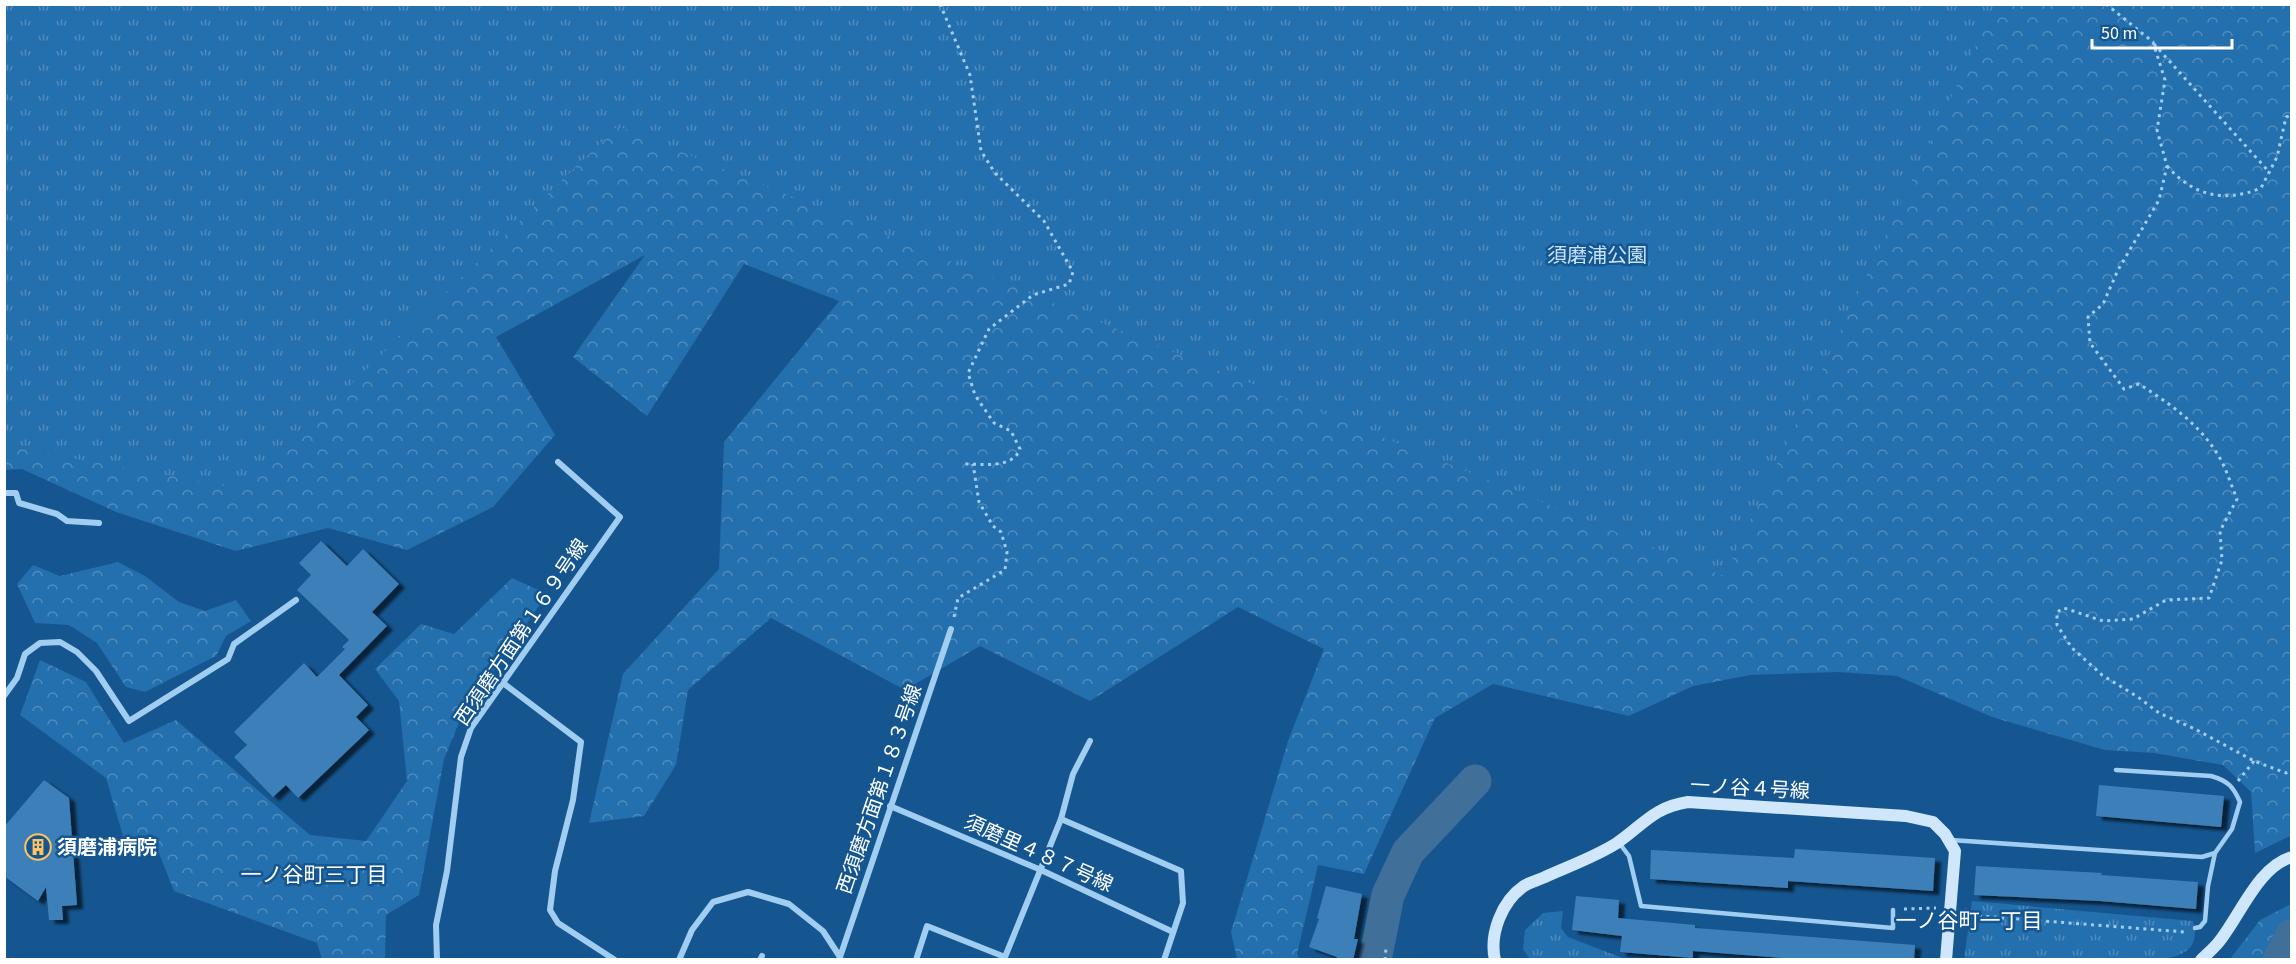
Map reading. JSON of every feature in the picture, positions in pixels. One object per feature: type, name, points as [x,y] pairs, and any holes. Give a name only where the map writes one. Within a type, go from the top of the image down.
[{"type":"street","name":"西須磨方面第１６９号線","points":[[437,960],[436,925],[447,871],[460,757],[471,728],[620,517],[558,462]]},
{"type":"street","points":[[4,492],[16,493],[19,502],[57,514],[67,521],[99,523]]},
{"type":"street","points":[[4,696],[17,678],[25,654],[40,643],[60,642],[77,652],[96,671],[129,721],[228,659],[234,644],[296,600]]},
{"type":"street","name":"西須磨方面第１８３号線","points":[[839,958],[951,629]]},
{"type":"street","points":[[503,683],[581,742],[573,800],[555,871],[550,909],[558,923],[615,960]]},
{"type":"street","points":[[916,960],[927,926],[1005,957],[1061,819],[1072,774],[1090,741]]},
{"type":"street","name":"一ノ谷４号線","points":[[1495,960],[1492,947],[1499,919],[1509,902],[1523,886],[1618,841],[1670,805],[1688,802],[1906,816],[1933,822],[1948,839]]},
{"type":"street","name":"須磨里４８７号線","points":[[890,806],[1041,870],[1173,933]]},
{"type":"street","points":[[1061,819],[1181,871],[1183,903],[1164,960]]},
{"type":"street","points":[[1946,960],[1955,851],[1948,839]]},
{"type":"street","points":[[2201,960],[2218,943],[2260,881],[2283,859],[2292,857]]},
{"type":"street","points":[[679,960],[692,930],[713,902],[748,892],[789,904],[823,931],[839,958]]},
{"type":"lane","points":[[2115,770],[2211,776],[2225,780],[2233,787],[2240,802],[2232,829],[2216,853],[2208,886],[2205,921],[2200,927],[2195,928]]},
{"type":"lane","points":[[1948,839],[2202,857],[2216,853]]},
{"type":"lane","points":[[1618,841],[1629,856],[1641,906],[1893,928],[1893,910]]},
{"type":"path","points":[[940,4],[970,75],[981,151],[994,172],[1044,221],[1073,272],[1069,284],[1034,295],[988,329],[968,373],[975,395],[994,423],[1011,431],[1020,449],[1018,455],[1005,463],[963,464]]},
{"type":"path","points":[[2106,4],[2153,42],[2270,173]]},
{"type":"path","points":[[2153,42],[2165,80],[2157,130],[2167,166],[2177,178],[2199,191],[2222,197],[2245,195],[2261,188],[2277,157],[2286,117],[2292,116]]},
{"type":"path","points":[[2167,166],[2159,200],[2118,270],[2103,304],[2088,317],[2090,343],[2124,388],[2139,384],[2169,404],[2202,432],[2223,463],[2237,499],[2220,531],[2222,560],[2209,598],[2166,600],[2133,619],[2103,621],[2064,608],[2057,612],[2057,625],[2072,648],[2102,675],[2159,713],[2195,729],[2254,761],[2286,773],[2292,770]]},
{"type":"path","points":[[951,629],[958,598],[1005,570],[1007,552],[1001,532],[993,526],[979,502],[973,464]]},
{"type":"path","points":[[2233,787],[2254,761]]},
{"type":"path","points":[[1893,910],[1936,908]]},
{"type":"path","points":[[1964,909],[1980,916],[2186,933],[2195,928]]},
{"type":"path","points":[[1385,960],[1386,948]]},
{"type":"green space","name":"須磨浦公園","points":[[4,5],[1995,5],[1724,576],[618,126],[243,489],[5,446]]},
{"type":"green space","points":[[5,5],[2291,5],[2292,835],[2255,853],[2251,792],[2223,765],[2154,753],[2105,750],[1992,717],[1897,676],[1838,672],[1750,675],[1693,686],[1629,716],[1493,684],[1435,718],[1364,874],[1318,865],[1297,954],[1299,959],[1237,959],[1231,932],[1288,741],[1324,649],[1238,607],[1090,701],[980,646],[905,690],[771,618],[688,690],[676,765],[644,816],[589,823],[623,674],[719,569],[724,442],[839,301],[744,264],[647,416],[573,357],[645,255],[496,337],[555,435],[493,507],[407,550],[328,528],[236,551],[116,512],[22,469],[5,470]]},
{"type":"green space","points":[[118,562],[145,576],[179,602],[205,611],[236,600],[251,621],[226,636],[216,656],[145,692],[126,687],[97,643],[69,625],[35,623],[17,584],[33,565],[60,576]]},
{"type":"green space","points":[[512,578],[547,594],[460,720],[444,759],[419,895],[386,915],[385,959],[322,959],[317,943],[174,891],[156,846],[123,836],[106,778],[20,715],[40,660],[86,682],[124,743],[176,720],[310,835],[366,841],[407,781],[399,701],[375,669],[421,624],[454,634]]},
{"type":"green space","points":[[1972,901],[2193,921],[2194,938],[2188,950],[2175,956],[2159,959],[1964,960]]},
{"type":"green space","points":[[2291,904],[2291,959],[2230,959],[2260,920]]},
{"type":"green space","points":[[1563,911],[1561,928],[1568,937],[1625,959],[1530,959],[1523,949],[1525,930],[1543,913]]},
{"type":"building","points":[[321,541],[347,566],[363,549],[399,584],[372,612],[387,626],[339,675],[368,705],[356,717],[369,730],[298,798],[286,785],[273,797],[234,757],[247,745],[234,732],[304,663],[317,677],[345,649],[342,647],[349,640],[297,590],[311,575],[299,563]]},
{"type":"building","name":"須磨浦病院","points":[[44,780],[69,798],[77,905],[62,906],[63,920],[49,920],[46,887],[38,901],[4,876],[4,827]]},
{"type":"building","points":[[2099,785],[2224,796],[2221,827],[2096,816]]},
{"type":"building","points":[[1795,849],[1935,858],[1933,891],[1788,881],[1788,888],[1650,879],[1651,850],[1794,858]]},
{"type":"building","points":[[1976,866],[2102,873],[2101,875],[2198,882],[2196,909],[2100,901],[1974,895]]},
{"type":"building","points":[[1326,886],[1362,894],[1354,939],[1358,939],[1353,960],[1336,960],[1337,957],[1309,947],[1319,919],[1317,918]]},
{"type":"building","points":[[1576,896],[1619,900],[1618,918],[1695,925],[1695,928],[1915,945],[1914,960],[1808,960],[1693,951],[1693,958],[1620,952],[1622,936],[1572,930]]},
{"type":"waterway","points":[[1375,960],[1388,895],[1408,852],[1475,781]]},
{"type":"waterway","points":[[2279,960],[2292,935]]},
{"type":"place","name":"須磨浦病院","points":[[38,847]]},
{"type":"district","name":"一ノ谷町三丁目","points":[[314,875]]},
{"type":"district","name":"一ノ谷町一丁目","points":[[1969,921]]}]
